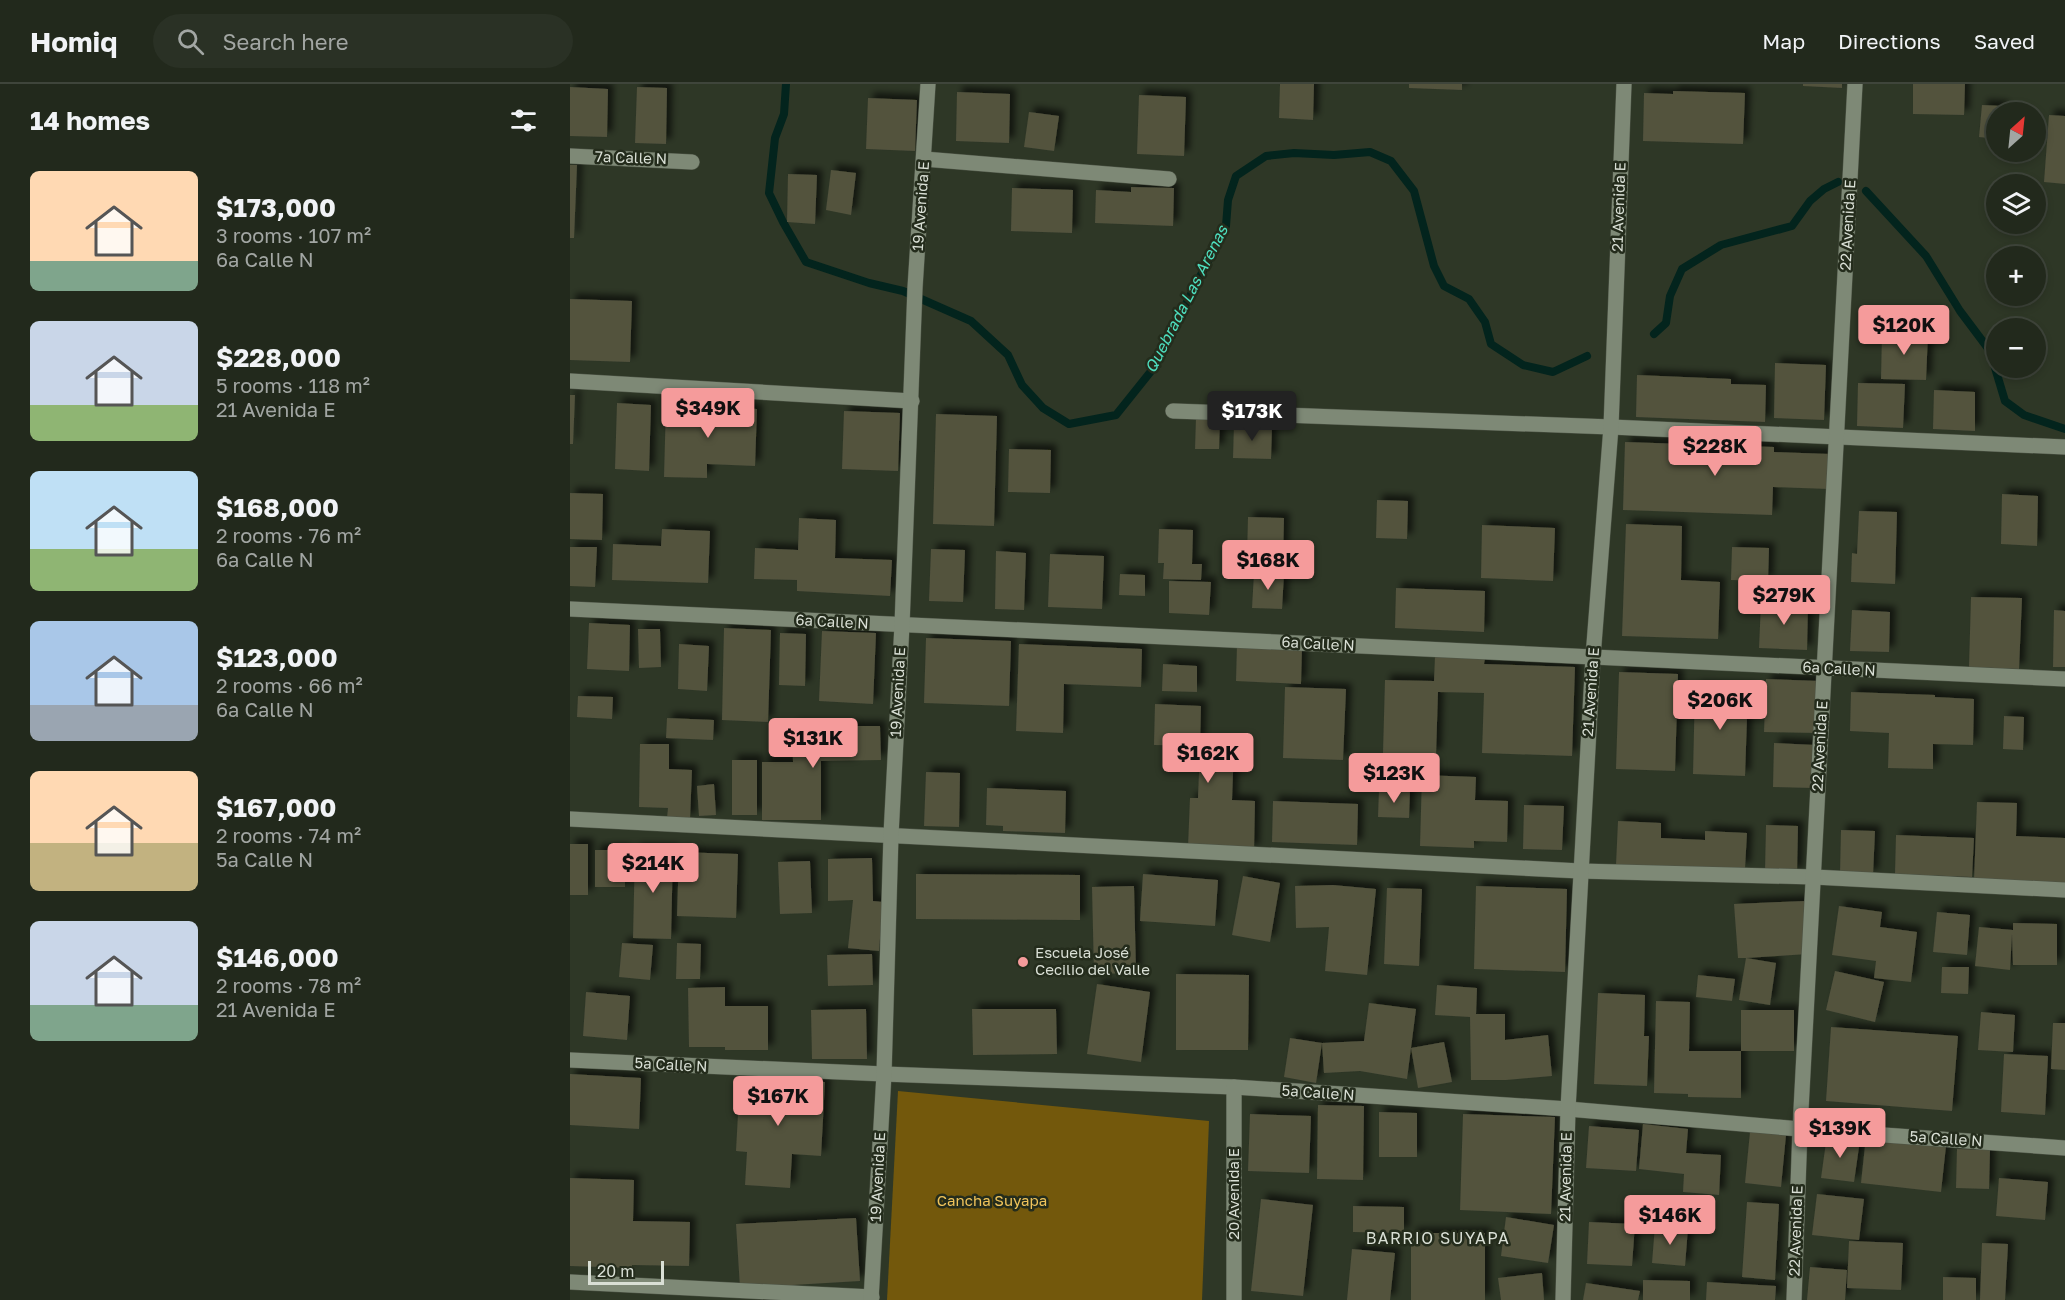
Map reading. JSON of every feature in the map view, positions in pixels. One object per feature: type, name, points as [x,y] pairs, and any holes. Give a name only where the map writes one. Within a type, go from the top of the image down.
[{"type":"street","name":"19 Avenida E","points":[[872,1299],[884,1074],[891,836],[912,401],[915,288],[928,84]]},
{"type":"street","name":"21 Avenida E","points":[[1563,1300],[1568,1109],[1593,657],[1611,427],[1624,84]]},
{"type":"street","name":"22 Avenida E","points":[[1794,1300],[1800,1129],[1855,84]]},
{"type":"street","name":"7a Calle N","points":[[570,156],[692,162]]},
{"type":"street","points":[[924,159],[1169,179]]},
{"type":"street","points":[[570,381],[912,401]]},
{"type":"street","points":[[1173,411],[2065,447]]},
{"type":"street","name":"6a Calle N","points":[[570,609],[2065,679]]},
{"type":"street","points":[[570,819],[1580,871],[1814,877],[2065,890]]},
{"type":"street","name":"5a Calle N","points":[[570,1060],[1234,1087],[1568,1109],[2065,1148]]},
{"type":"street","name":"20 Avenida E","points":[[1234,1087],[1234,1300]]},
{"type":"street","points":[[570,1282],[872,1299]]},
{"type":"green space","name":"Cancha Suyapa","points":[[898,1091],[1209,1121],[1202,1300],[887,1300]]},
{"type":"building","points":[[1280,84],[1314,84],[1313,120],[1279,118]]},
{"type":"building","points":[[1409,84],[1462,84],[1462,90],[1409,88]]},
{"type":"building","points":[[1803,84],[1842,84],[1842,88],[1803,86]]},
{"type":"building","points":[[1913,84],[1965,84],[1964,115],[1913,114]]},
{"type":"building","points":[[570,87],[608,89],[607,137],[570,136]]},
{"type":"building","points":[[637,87],[667,88],[666,144],[635,143]]},
{"type":"building","points":[[1673,91],[1745,93],[1743,144],[1643,141],[1644,93],[1673,94]]},
{"type":"building","points":[[957,92],[1010,94],[1009,143],[956,141]]},
{"type":"building","points":[[1139,95],[1186,97],[1184,156],[1137,154]]},
{"type":"building","points":[[868,98],[917,100],[915,151],[866,149]]},
{"type":"building","points":[[1982,105],[1986,105],[1986,138],[1979,137]]},
{"type":"building","points":[[1029,112],[1059,116],[1054,151],[1024,147]]},
{"type":"building","points":[[2049,115],[2065,116],[2065,184],[2046,182]]},
{"type":"building","points":[[570,165],[577,165],[574,238],[570,238]]},
{"type":"building","points":[[831,170],[856,173],[851,215],[826,210]]},
{"type":"building","points":[[788,174],[817,175],[815,224],[787,222]]},
{"type":"building","points":[[1131,187],[1174,188],[1173,226],[1095,223],[1096,190],[1131,192]]},
{"type":"building","points":[[1012,188],[1073,190],[1072,233],[1011,231]]},
{"type":"building","points":[[570,299],[632,301],[630,362],[570,360]]},
{"type":"building","points":[[1882,333],[1928,334],[1926,380],[1881,379]]},
{"type":"building","points":[[1775,363],[1826,365],[1824,420],[1774,418]]},
{"type":"building","points":[[1637,375],[1731,379],[1731,384],[1766,385],[1765,422],[1636,417]]},
{"type":"building","points":[[1858,383],[1905,384],[1903,428],[1857,426]]},
{"type":"building","points":[[1934,390],[1975,392],[1975,431],[1933,429]]},
{"type":"building","points":[[570,395],[575,395],[573,444],[570,444]]},
{"type":"building","points":[[617,403],[651,405],[649,471],[615,469]]},
{"type":"building","points":[[666,404],[757,409],[755,466],[707,464],[707,478],[664,477]]},
{"type":"building","points":[[844,411],[900,413],[898,471],[842,469]]},
{"type":"building","points":[[936,414],[997,416],[994,526],[933,524]]},
{"type":"building","points":[[1196,418],[1220,419],[1219,449],[1195,449]]},
{"type":"building","points":[[1234,424],[1272,426],[1271,459],[1233,458]]},
{"type":"building","points":[[1625,442],[1774,447],[1774,452],[1830,454],[1829,489],[1773,487],[1772,515],[1623,510]]},
{"type":"building","points":[[1009,449],[1051,450],[1050,493],[1008,492]]},
{"type":"building","points":[[570,493],[603,494],[602,540],[570,539]]},
{"type":"building","points":[[2002,494],[2038,496],[2037,546],[2001,544]]},
{"type":"building","points":[[1377,500],[1408,501],[1407,539],[1376,538]]},
{"type":"building","points":[[1859,511],[1897,512],[1895,584],[1851,582],[1852,553],[1857,554]]},
{"type":"building","points":[[1248,517],[1284,518],[1283,558],[1247,557]]},
{"type":"building","points":[[799,518],[836,520],[835,558],[892,560],[890,596],[797,591],[797,580],[754,579],[755,548],[798,550]]},
{"type":"building","points":[[1626,524],[1682,526],[1681,580],[1720,582],[1718,639],[1622,636]]},
{"type":"building","points":[[1482,525],[1555,528],[1553,581],[1481,578]]},
{"type":"building","points":[[662,529],[710,531],[708,583],[612,580],[613,544],[661,546]]},
{"type":"building","points":[[1159,529],[1193,530],[1192,564],[1202,564],[1201,580],[1163,579],[1164,563],[1158,563]]},
{"type":"building","points":[[570,547],[597,547],[595,587],[570,586]]},
{"type":"building","points":[[1732,547],[1769,548],[1768,581],[1731,580]]},
{"type":"building","points":[[931,549],[965,550],[963,602],[929,601]]},
{"type":"building","points":[[996,551],[1026,553],[1024,610],[995,609]]},
{"type":"building","points":[[1050,554],[1104,556],[1102,609],[1048,607]]},
{"type":"building","points":[[1254,573],[1284,574],[1282,609],[1252,608]]},
{"type":"building","points":[[1120,574],[1145,575],[1145,596],[1119,595]]},
{"type":"building","points":[[1169,581],[1211,582],[1209,615],[1169,613]]},
{"type":"building","points":[[1396,588],[1485,591],[1484,632],[1395,628]]},
{"type":"building","points":[[1971,597],[2022,598],[2019,669],[1969,667]]},
{"type":"building","points":[[1761,603],[1808,604],[1807,650],[1759,648]]},
{"type":"building","points":[[1852,610],[1890,612],[1889,652],[1850,651]]},
{"type":"building","points":[[2054,610],[2065,611],[2065,667],[2053,667]]},
{"type":"building","points":[[589,623],[630,625],[629,671],[587,669]]},
{"type":"building","points":[[724,628],[771,630],[768,722],[722,720]]},
{"type":"building","points":[[638,629],[660,629],[661,667],[639,668]]},
{"type":"building","points":[[822,631],[876,633],[873,704],[819,701]]},
{"type":"building","points":[[780,633],[806,634],[805,686],[779,685]]},
{"type":"building","points":[[926,638],[1011,641],[1009,706],[924,703]]},
{"type":"building","points":[[679,644],[709,646],[707,691],[678,689]]},
{"type":"building","points":[[1019,644],[1142,649],[1141,687],[1064,684],[1063,733],[1016,731]]},
{"type":"building","points":[[1237,645],[1302,647],[1301,684],[1236,681]]},
{"type":"building","points":[[1435,656],[1485,658],[1484,664],[1575,667],[1572,756],[1482,753],[1484,693],[1438,692],[1436,755],[1383,753],[1385,680],[1434,681]]},
{"type":"building","points":[[1163,664],[1197,666],[1197,692],[1162,691]]},
{"type":"building","points":[[1619,672],[1678,674],[1675,771],[1616,769]]},
{"type":"building","points":[[1766,679],[1819,681],[1818,733],[1764,732]]},
{"type":"building","points":[[1285,687],[1346,689],[1343,760],[1283,758]]},
{"type":"building","points":[[1695,687],[1748,689],[1745,776],[1693,774]]},
{"type":"building","points":[[1851,692],[1974,699],[1973,745],[1933,744],[1933,769],[1888,768],[1889,733],[1850,731]]},
{"type":"building","points":[[578,696],[613,697],[612,719],[577,717]]},
{"type":"building","points":[[1155,704],[1201,706],[1200,746],[1154,745]]},
{"type":"building","points":[[2004,716],[2024,717],[2023,750],[2003,749]]},
{"type":"building","points":[[667,718],[714,720],[713,740],[666,738]]},
{"type":"building","points":[[792,726],[880,726],[881,760],[821,761],[821,820],[762,820],[762,762],[793,762]]},
{"type":"building","points":[[1774,743],[1815,745],[1813,788],[1773,787]]},
{"type":"building","points":[[640,744],[669,744],[669,769],[692,770],[690,819],[667,818],[668,808],[639,807]]},
{"type":"building","points":[[1200,746],[1234,748],[1232,800],[1255,801],[1254,850],[1188,847],[1190,798],[1198,798]]},
{"type":"building","points":[[732,760],[757,760],[757,815],[732,815]]},
{"type":"building","points":[[926,772],[960,773],[959,827],[924,826]]},
{"type":"building","points":[[1422,775],[1476,777],[1475,800],[1508,801],[1507,842],[1474,841],[1474,848],[1420,846]]},
{"type":"building","points":[[714,784],[716,815],[699,816],[697,786]]},
{"type":"building","points":[[987,788],[1066,791],[1065,833],[1003,831],[1003,826],[986,825]]},
{"type":"building","points":[[1379,789],[1410,790],[1409,818],[1378,817]]},
{"type":"building","points":[[1273,801],[1358,804],[1357,845],[1272,842]]},
{"type":"building","points":[[1977,802],[2017,803],[2016,836],[2065,838],[2065,886],[1974,881]]},
{"type":"building","points":[[1524,805],[1564,806],[1562,850],[1523,849]]},
{"type":"building","points":[[1618,821],[1661,823],[1661,838],[1705,840],[1705,831],[1747,833],[1745,868],[1616,865]]},
{"type":"building","points":[[1766,825],[1798,826],[1797,873],[1765,872]]},
{"type":"building","points":[[1841,830],[1875,831],[1873,875],[1840,874]]},
{"type":"building","points":[[1896,835],[1974,838],[1972,877],[1895,874]]},
{"type":"building","points":[[570,844],[588,844],[588,895],[570,895]]},
{"type":"building","points":[[635,849],[673,850],[671,939],[633,938]]},
{"type":"building","points":[[595,850],[625,850],[625,887],[595,887]]},
{"type":"building","points":[[679,852],[738,854],[736,918],[677,916]]},
{"type":"building","points":[[872,858],[873,901],[883,902],[879,951],[848,948],[853,900],[828,901],[828,859]]},
{"type":"building","points":[[810,861],[812,913],[780,914],[778,862]]},
{"type":"building","points":[[916,874],[1080,875],[1080,920],[916,919]]},
{"type":"building","points":[[1143,874],[1218,880],[1215,926],[1140,921]]},
{"type":"building","points":[[1243,876],[1280,883],[1270,942],[1232,935]]},
{"type":"building","points":[[1333,885],[1376,889],[1367,975],[1325,971],[1329,927],[1296,928],[1295,886]]},
{"type":"building","points":[[1134,886],[1136,973],[1094,974],[1092,887]]},
{"type":"building","points":[[1476,886],[1567,889],[1565,972],[1474,969]]},
{"type":"building","points":[[1387,888],[1422,889],[1419,966],[1384,964]]},
{"type":"building","points":[[1805,901],[1808,954],[1738,958],[1734,904]]},
{"type":"building","points":[[1839,906],[1882,912],[1880,927],[1917,932],[1911,982],[1874,978],[1876,961],[1832,955]]},
{"type":"building","points":[[1937,912],[1970,915],[1967,955],[1933,952]]},
{"type":"building","points":[[2013,923],[2057,924],[2057,965],[2013,965],[2012,934],[2010,970],[1975,966],[1979,927],[2013,930]]},
{"type":"building","points":[[622,943],[653,945],[650,980],[619,977]]},
{"type":"building","points":[[677,943],[701,944],[700,979],[676,979]]},
{"type":"building","points":[[872,954],[873,985],[828,986],[827,955]]},
{"type":"building","points":[[1746,958],[1776,963],[1770,1005],[1739,1000]]},
{"type":"building","points":[[1942,967],[1969,967],[1968,994],[1941,993]]},
{"type":"building","points":[[1835,971],[1884,982],[1875,1022],[1826,1010]]},
{"type":"building","points":[[1176,974],[1249,975],[1248,1050],[1176,1050]]},
{"type":"building","points":[[1698,975],[1735,979],[1732,1001],[1696,997]]},
{"type":"building","points":[[1097,984],[1150,992],[1141,1062],[1087,1054]]},
{"type":"building","points":[[1437,985],[1477,988],[1476,1014],[1505,1014],[1505,1040],[1548,1035],[1552,1076],[1471,1080],[1470,1017],[1435,1015]]},
{"type":"building","points":[[725,987],[725,1006],[768,1006],[768,1050],[689,1047],[688,988]]},
{"type":"building","points":[[586,992],[630,996],[627,1040],[583,1036]]},
{"type":"building","points":[[1598,993],[1645,995],[1644,1036],[1649,1036],[1647,1086],[1594,1084]]},
{"type":"building","points":[[1656,1001],[1690,1002],[1689,1051],[1741,1051],[1741,1098],[1688,1097],[1688,1094],[1654,1093]]},
{"type":"building","points":[[1369,1003],[1416,1009],[1407,1079],[1360,1071],[1324,1073],[1322,1043],[1364,1041]]},
{"type":"building","points":[[866,1009],[867,1059],[812,1059],[811,1010]]},
{"type":"building","points":[[972,1009],[1056,1009],[1057,1054],[973,1055]]},
{"type":"building","points":[[1741,1010],[1794,1010],[1794,1051],[1741,1051]]},
{"type":"building","points":[[1981,1012],[2015,1015],[2013,1052],[1978,1050]]},
{"type":"building","points":[[2053,1023],[2065,1023],[2065,1070],[2051,1069]]},
{"type":"building","points":[[1831,1027],[1958,1036],[1952,1111],[1826,1101]]},
{"type":"building","points":[[1290,1038],[1322,1043],[1316,1083],[1284,1077]]},
{"type":"building","points":[[1444,1042],[1452,1082],[1418,1088],[1411,1048]]},
{"type":"building","points":[[2004,1054],[2048,1056],[2045,1115],[2001,1112]]},
{"type":"building","points":[[570,1074],[641,1078],[639,1129],[570,1125]]},
{"type":"building","points":[[740,1077],[825,1082],[821,1156],[792,1154],[790,1188],[745,1185],[747,1152],[736,1151]]},
{"type":"building","points":[[1318,1105],[1364,1106],[1363,1180],[1317,1179]]},
{"type":"building","points":[[1379,1112],[1417,1113],[1417,1157],[1379,1157]]},
{"type":"building","points":[[1250,1114],[1311,1116],[1309,1173],[1248,1171]]},
{"type":"building","points":[[1463,1114],[1555,1117],[1551,1214],[1460,1210]]},
{"type":"building","points":[[1643,1124],[1688,1129],[1686,1153],[1721,1155],[1719,1195],[1683,1192],[1684,1174],[1639,1169]]},
{"type":"building","points":[[1589,1126],[1639,1130],[1636,1171],[1586,1168]]},
{"type":"building","points":[[1750,1132],[1786,1135],[1781,1187],[1745,1183]]},
{"type":"building","points":[[1827,1135],[1860,1140],[1854,1182],[1821,1178]]},
{"type":"building","points":[[1866,1137],[1946,1146],[1941,1192],[1861,1183]]},
{"type":"building","points":[[1957,1149],[1990,1150],[1989,1189],[1956,1188]]},
{"type":"building","points":[[570,1178],[634,1180],[633,1221],[690,1222],[689,1266],[632,1265],[632,1268],[570,1266]]},
{"type":"building","points":[[1999,1178],[2048,1182],[2045,1220],[1996,1216]]},
{"type":"building","points":[[1817,1194],[1864,1199],[1859,1240],[1812,1235]]},
{"type":"building","points":[[1261,1199],[1313,1205],[1303,1296],[1251,1291]]},
{"type":"building","points":[[1747,1202],[1779,1204],[1775,1280],[1742,1277]]},
{"type":"building","points":[[1353,1206],[1404,1207],[1404,1233],[1353,1232]]},
{"type":"building","points":[[1506,1217],[1554,1225],[1548,1263],[1501,1256]]},
{"type":"building","points":[[856,1218],[860,1281],[740,1288],[736,1224]]},
{"type":"building","points":[[1589,1222],[1635,1224],[1632,1266],[1587,1264]]},
{"type":"building","points":[[1655,1225],[1688,1228],[1685,1266],[1652,1263]]},
{"type":"building","points":[[1411,1233],[1485,1233],[1485,1300],[1411,1300]]},
{"type":"building","points":[[1849,1241],[1903,1243],[1901,1290],[1847,1288]]},
{"type":"building","points":[[1982,1243],[2008,1244],[2005,1300],[1980,1300]]},
{"type":"building","points":[[1352,1249],[1395,1253],[1390,1300],[1347,1300]]},
{"type":"building","points":[[1810,1267],[1847,1270],[1845,1300],[1807,1300]]},
{"type":"building","points":[[1542,1273],[1544,1300],[1501,1300],[1498,1278]]},
{"type":"building","points":[[1943,1277],[1976,1278],[1976,1300],[1943,1300]]},
{"type":"building","points":[[1643,1280],[1690,1281],[1690,1300],[1643,1300]]},
{"type":"building","points":[[1707,1282],[1776,1286],[1775,1300],[1706,1300]]},
{"type":"building","points":[[1586,1283],[1640,1291],[1638,1300],[1583,1300]]},
{"type":"waterway","name":"Quebrada Las Arenas","points":[[786,84],[784,114],[775,138],[769,193],[806,262],[869,283],[903,291],[971,321],[1008,355],[1022,385],[1043,408],[1069,424],[1116,415],[1152,370],[1226,226],[1228,200],[1236,176],[1266,156],[1294,153],[1334,155],[1370,152],[1391,161],[1414,191],[1434,266],[1444,286],[1469,299],[1485,322],[1491,344],[1523,365],[1553,372],[1587,356]]},
{"type":"waterway","name":"Quebrada Las Arenas","points":[[1654,334],[1666,323],[1670,296],[1682,269],[1721,245],[1792,226],[1810,201],[1824,189],[1838,182]]},
{"type":"waterway","name":"Quebrada Las Arenas","points":[[1866,191],[1926,256],[1960,311],[1990,351],[2005,401],[2024,415],[2065,429]]},
{"type":"place","name":"Escuela José Cecilio del Valle","points":[[1023,962]]},
{"type":"district","name":"BARRIO SUYAPA","points":[[1438,1238]]}]
